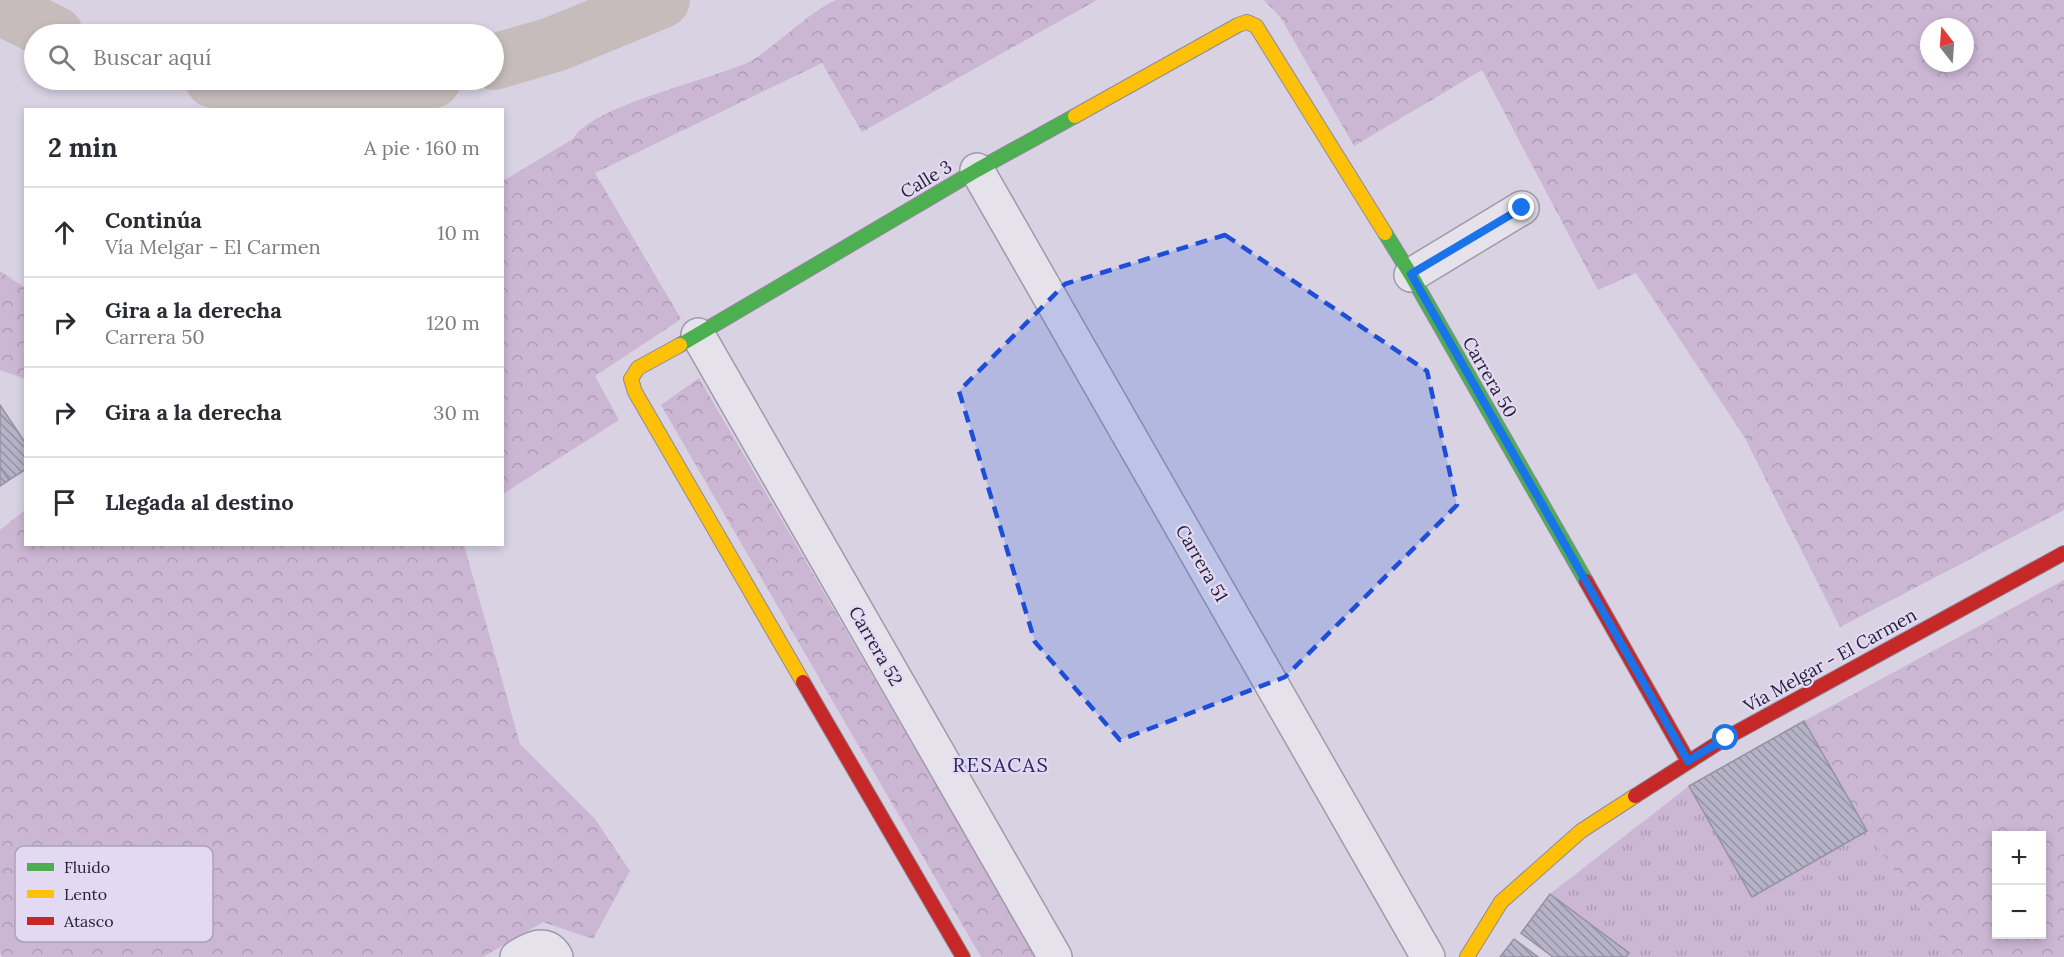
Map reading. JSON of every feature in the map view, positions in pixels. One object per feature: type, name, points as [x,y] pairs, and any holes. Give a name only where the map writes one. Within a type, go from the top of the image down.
[{"type":"street","name":"Calle 3","points":[[963,957],[635,392],[631,379],[638,368],[977,170],[1227,30],[1247,22]]},
{"type":"street","name":"Carrera 50","points":[[1247,22],[1256,26],[1411,274],[1688,761]]},
{"type":"street","name":"Carrera 51","points":[[977,170],[1428,957]]},
{"type":"street","points":[[1411,274],[1522,208]]},
{"type":"street","name":"Carrera 52","points":[[698,335],[1055,957]]},
{"type":"street","name":"Vía Melgar - El Carmen","points":[[1467,957],[1500,902],[1581,831],[1726,738],[2064,553]]},
{"type":"street","points":[[517,957],[532,947],[544,946],[556,957]]},
{"type":"highlighted area","points":[[1225,235],[1427,371],[1457,505],[1285,677],[1120,740],[1035,642],[959,391],[1065,284]]},
{"type":"green space","points":[[836,0],[1097,0],[862,132],[822,63],[595,173],[681,319],[595,376],[619,420],[504,493],[504,180],[573,139],[585,127],[603,115],[654,94],[751,61]]},
{"type":"green space","points":[[1264,0],[2064,0],[2064,510],[1840,627],[1745,438],[1636,273],[1598,290],[1482,70],[1354,146],[1281,18]]},
{"type":"green space","points":[[0,271],[24,287],[24,379],[0,370]]},
{"type":"green space","points":[[699,378],[1036,957],[981,957],[661,405]]},
{"type":"green space","points":[[24,511],[24,546],[464,546],[520,744],[595,819],[630,871],[593,939],[543,922],[483,957],[2,957],[0,953],[0,530]]},
{"type":"green space","points":[[2064,580],[2064,957],[1953,957],[1867,831],[1804,721]]},
{"type":"green space","points":[[1689,786],[1752,896],[1867,831],[1953,957],[1626,957],[1629,953],[1550,894]]},
{"type":"building","points":[[0,405],[24,441],[24,470],[9,480],[0,466]]},
{"type":"building","points":[[0,467],[9,480],[0,486]]},
{"type":"building","points":[[1804,721],[1867,831],[1752,897],[1689,786]]},
{"type":"building","points":[[1550,894],[1629,953],[1626,957],[1553,957],[1521,933]]},
{"type":"building","points":[[1514,939],[1538,957],[1500,957]]},
{"type":"waterway","points":[[504,59],[555,44],[662,0]]},
{"type":"waterway","points":[[0,7],[35,24]]},
{"type":"waterway","points":[[267,90],[321,100],[398,90]]},
{"type":"traffic: fast","points":[[680,345],[977,170],[1075,116]]},
{"type":"traffic: fast","points":[[1385,233],[1586,581]]},
{"type":"traffic: slow","points":[[1075,116],[1247,22],[1256,26],[1385,233]]},
{"type":"traffic: slow","points":[[680,345],[638,368],[631,379],[635,392],[803,682]]},
{"type":"traffic: slow","points":[[1467,957],[1501,902],[1581,831],[1635,796]]},
{"type":"traffic: jam","points":[[1635,796],[1726,738],[2064,553]]},
{"type":"traffic: jam","points":[[1586,581],[1688,761]]},
{"type":"traffic: jam","points":[[803,682],[963,957]]},
{"type":"district","name":"RESACAS","points":[[1001,764]]},
{"type":"route","points":[[1522,208],[1411,274],[1688,761],[1726,738]]}]
